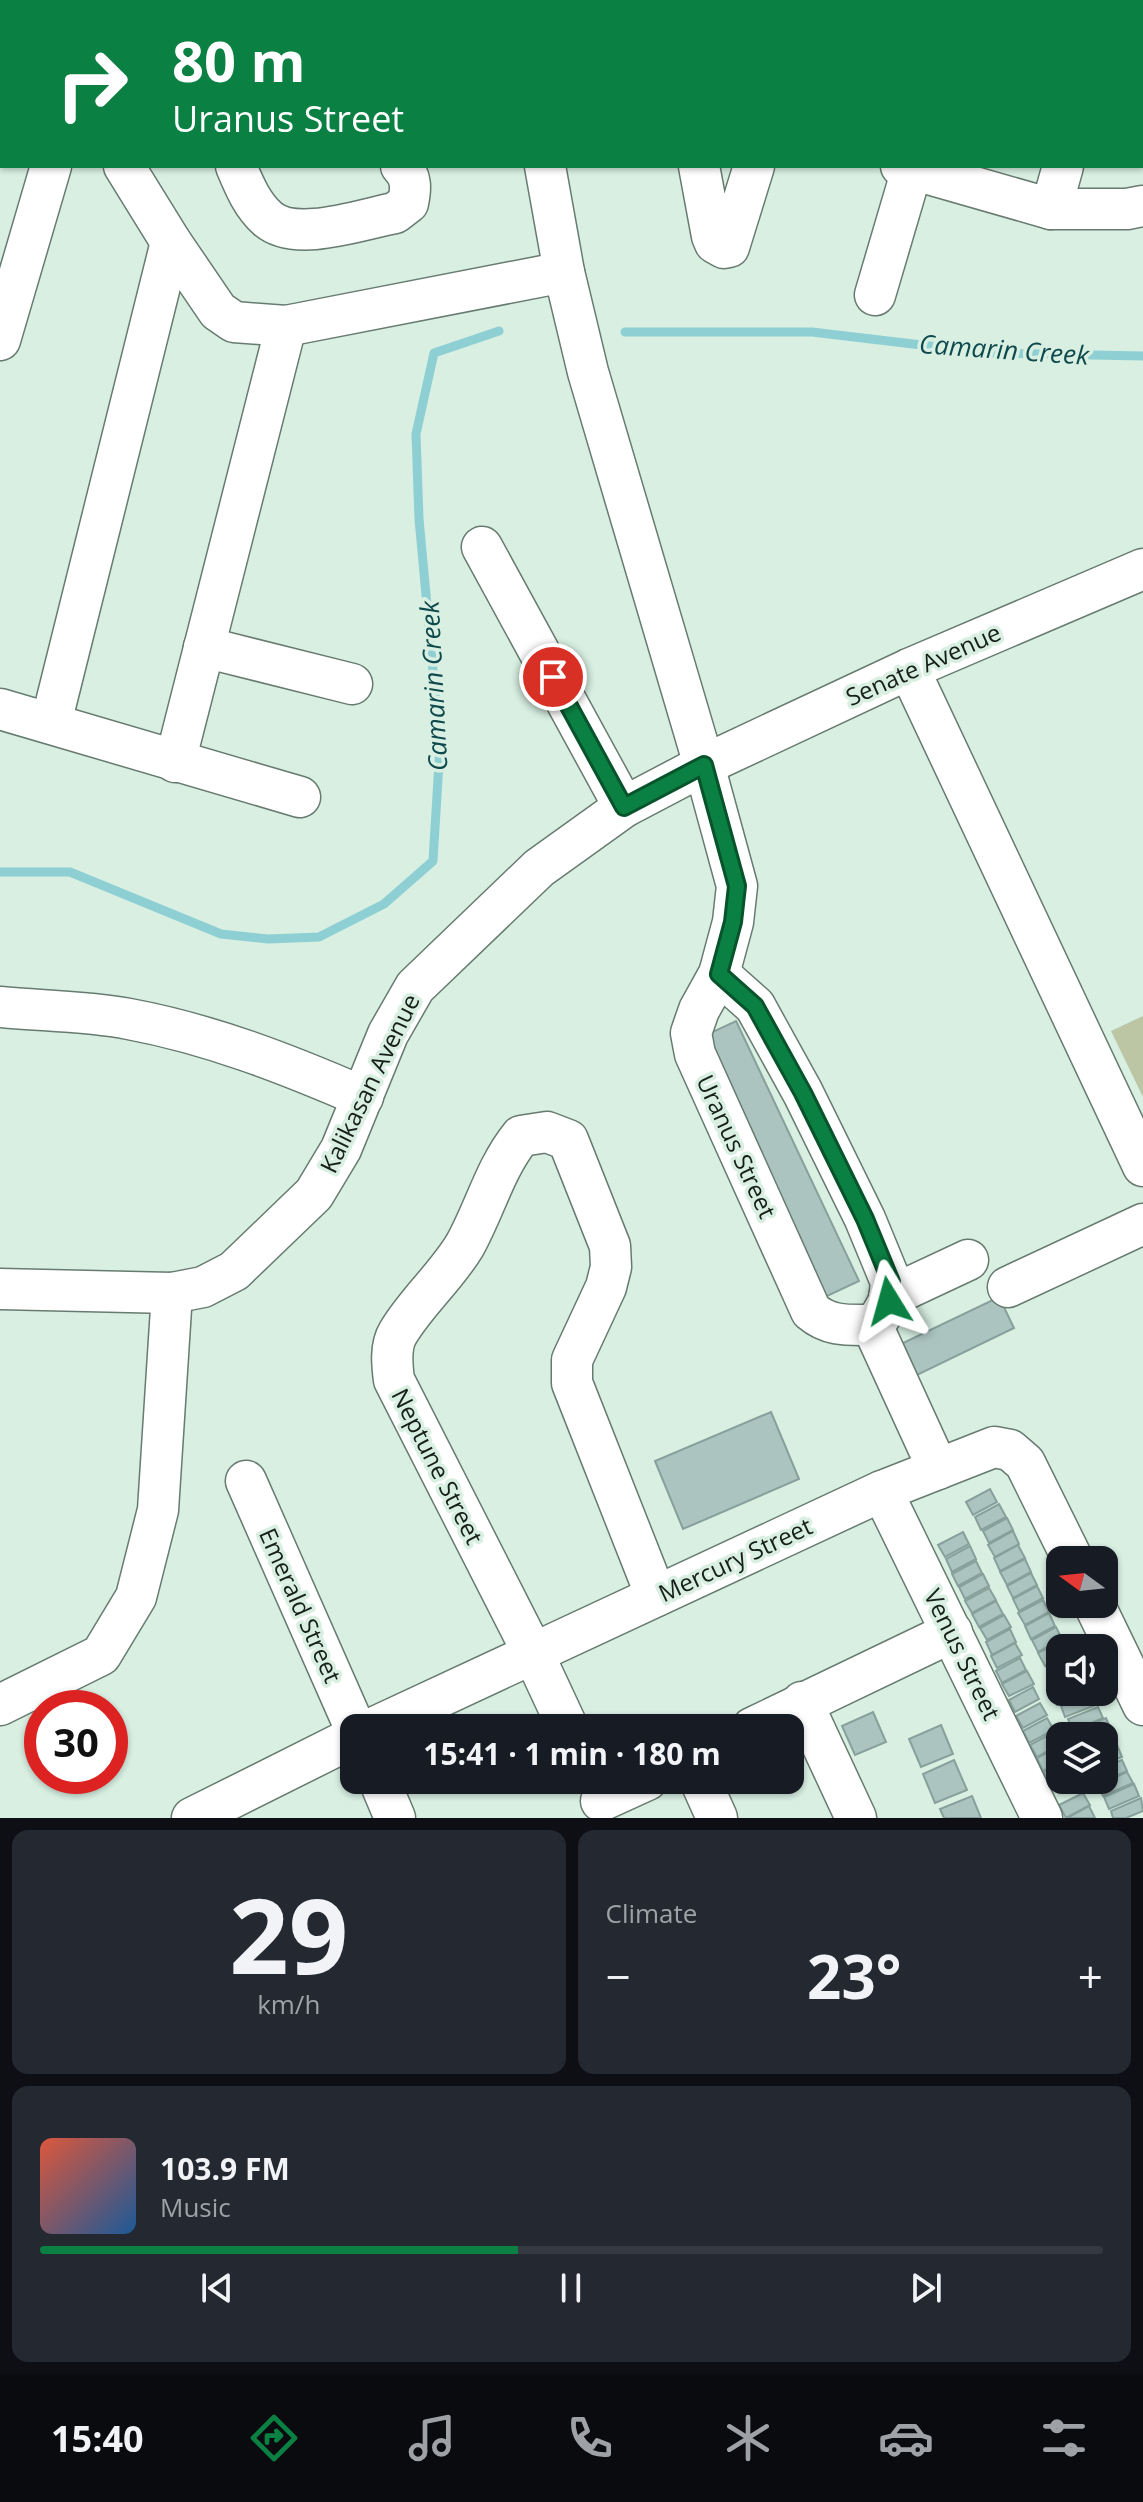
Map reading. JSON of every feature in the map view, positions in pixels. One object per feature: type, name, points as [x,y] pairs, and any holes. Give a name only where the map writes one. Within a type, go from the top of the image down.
[{"type":"street","points":[[0,340],[50,168]]},
{"type":"street","points":[[125,168],[218,311],[234,322],[286,326],[568,285]]},
{"type":"street","points":[[237,168],[247,193],[268,219],[284,228],[302,230],[395,213],[408,203],[411,187],[403,168]]},
{"type":"street","name":"Uranus Street","points":[[545,168],[588,372],[737,886],[733,922],[719,974],[699,1010],[691,1033],[695,1054],[811,1311],[824,1322],[839,1325],[880,1311]]},
{"type":"street","points":[[699,168],[712,236],[715,243],[724,248],[729,247],[753,168]]},
{"type":"street","points":[[875,295],[909,168]]},
{"type":"street","points":[[912,168],[1051,209],[1127,209],[1143,206]]},
{"type":"street","points":[[1051,209],[1062,168]]},
{"type":"street","points":[[51,723],[171,242]]},
{"type":"street","points":[[175,762],[286,326]]},
{"type":"street","points":[[482,547],[624,807]]},
{"type":"street","name":"Senate Avenue","points":[[704,765],[909,669],[1141,573]]},
{"type":"street","points":[[204,647],[352,684]]},
{"type":"street","points":[[909,669],[1143,1166]]},
{"type":"street","points":[[0,709],[300,797]]},
{"type":"street","name":"Kalikasan Avenue","points":[[0,1289],[172,1293],[203,1287],[234,1271],[314,1194],[341,1149],[388,1034],[415,987],[539,868],[624,807],[704,765]]},
{"type":"street","points":[[719,974],[755,1006],[803,1093],[865,1219],[891,1282],[880,1311],[938,1469]]},
{"type":"street","points":[[0,1007],[128,1018],[233,1045],[363,1097]]},
{"type":"street","name":"Neptune Street","points":[[561,1714],[394,1380],[392,1360],[397,1335],[446,1274],[466,1243],[508,1151],[521,1136],[547,1132],[568,1140],[610,1246],[611,1267],[606,1287],[572,1360],[572,1383],[656,1596]]},
{"type":"street","points":[[1008,1287],[1143,1224]]},
{"type":"street","points":[[880,1311],[968,1260]]},
{"type":"street","points":[[0,1705],[101,1655],[136,1597],[158,1510],[172,1293]]},
{"type":"street","name":"Mercury Street","points":[[403,1714],[882,1491],[994,1447],[1010,1450],[1025,1463],[1066,1546]]},
{"type":"street","name":"Emerald Street","points":[[246,1481],[349,1714]]},
{"type":"street","name":"Venus Street","points":[[882,1491],[1042,1818]]},
{"type":"street","points":[[1101,1618],[1143,1705]]},
{"type":"street","points":[[779,1714],[952,1632]]},
{"type":"street","points":[[802,1702],[856,1818]]},
{"type":"street","points":[[192,1818],[340,1744]]},
{"type":"street","points":[[385,1794],[395,1818]]},
{"type":"street","points":[[706,1794],[717,1818]]},
{"type":"green space","points":[[1143,1016],[1143,1097],[1111,1031]]},
{"type":"building","points":[[736,1021],[859,1281],[825,1297],[702,1037]]},
{"type":"building","points":[[999,1297],[1014,1328],[915,1376],[901,1344]]},
{"type":"building","points":[[771,1412],[799,1479],[683,1529],[655,1461]]},
{"type":"building","points":[[990,1489],[997,1502],[973,1515],[966,1502]]},
{"type":"building","points":[[999,1504],[1006,1517],[981,1530],[975,1517]]},
{"type":"building","points":[[1007,1518],[1013,1530],[989,1543],[983,1531]]},
{"type":"building","points":[[1013,1531],[1019,1544],[995,1557],[988,1545]]},
{"type":"building","points":[[963,1532],[969,1544],[945,1557],[938,1545]]},
{"type":"building","points":[[1018,1545],[1025,1558],[1000,1571],[994,1558]]},
{"type":"building","points":[[970,1546],[976,1559],[952,1572],[946,1559]]},
{"type":"building","points":[[1025,1559],[1031,1572],[1007,1585],[1000,1572]]},
{"type":"building","points":[[976,1561],[982,1573],[958,1586],[952,1574]]},
{"type":"building","points":[[1031,1573],[1037,1585],[1013,1598],[1007,1586]]},
{"type":"building","points":[[983,1574],[989,1586],[965,1599],[959,1587]]},
{"type":"building","points":[[1037,1586],[1043,1598],[1019,1611],[1013,1599]]},
{"type":"building","points":[[989,1588],[996,1600],[972,1613],[965,1601]]},
{"type":"building","points":[[1043,1600],[1046,1606],[1046,1614],[1025,1625],[1018,1613]]},
{"type":"building","points":[[996,1601],[1003,1614],[979,1627],[972,1614]]},
{"type":"building","points":[[1004,1615],[1011,1627],[987,1640],[980,1628]]},
{"type":"building","points":[[1046,1615],[1055,1626],[1031,1639],[1025,1626]]},
{"type":"building","points":[[1056,1627],[1060,1634],[1046,1634],[1046,1648],[1038,1652],[1032,1640]]},
{"type":"building","points":[[1010,1629],[1016,1642],[992,1655],[986,1642]]},
{"type":"building","points":[[1015,1643],[1022,1655],[997,1668],[991,1656]]},
{"type":"building","points":[[1046,1649],[1046,1665],[1045,1666],[1038,1653]]},
{"type":"building","points":[[1020,1658],[1026,1670],[1002,1683],[996,1671]]},
{"type":"building","points":[[1027,1671],[1034,1684],[1009,1696],[1002,1684]]},
{"type":"building","points":[[1033,1687],[1039,1699],[1015,1712],[1009,1700]]},
{"type":"building","points":[[1040,1703],[1047,1715],[1023,1728],[1016,1716]]},
{"type":"building","points":[[1061,1706],[1093,1706],[1065,1717]]},
{"type":"building","points":[[1098,1707],[1103,1718],[1094,1722],[1069,1722],[1068,1719]]},
{"type":"building","points":[[873,1712],[886,1742],[855,1755],[842,1726]]},
{"type":"building","points":[[1047,1718],[1049,1722],[1046,1722],[1046,1734],[1029,1743],[1023,1731]]},
{"type":"building","points":[[941,1725],[953,1754],[921,1767],[909,1739]]},
{"type":"building","points":[[1046,1736],[1046,1752],[1037,1757],[1030,1745]]},
{"type":"building","points":[[1046,1753],[1046,1769],[1043,1771],[1037,1758]]},
{"type":"building","points":[[954,1760],[967,1790],[935,1803],[923,1774]]},
{"type":"building","points":[[1122,1760],[1127,1771],[1118,1775],[1118,1762]]},
{"type":"building","points":[[1127,1772],[1133,1783],[1118,1790],[1118,1776]]},
{"type":"building","points":[[1134,1784],[1139,1796],[1109,1809],[1104,1797],[1118,1794],[1118,1791]]},
{"type":"building","points":[[1084,1794],[1090,1805],[1066,1818],[1059,1805]]},
{"type":"building","points":[[972,1796],[981,1818],[944,1818],[940,1809]]},
{"type":"building","points":[[1141,1798],[1143,1811],[1126,1818],[1113,1818],[1111,1811]]},
{"type":"building","points":[[1089,1806],[1095,1818],[1067,1818]]},
{"type":"waterway","name":"Camarin Creek","points":[[0,872],[70,872],[221,934],[268,939],[319,937],[384,904],[433,861],[440,746],[419,519],[416,434],[434,353],[499,331]]},
{"type":"waterway","name":"Camarin Creek","points":[[625,332],[812,332],[989,353],[1143,356]]},
{"type":"route","points":[[553,677],[624,807],[704,765],[737,886],[733,922],[719,974],[755,1006],[803,1093],[865,1219],[891,1282],[889,1301]]}]
